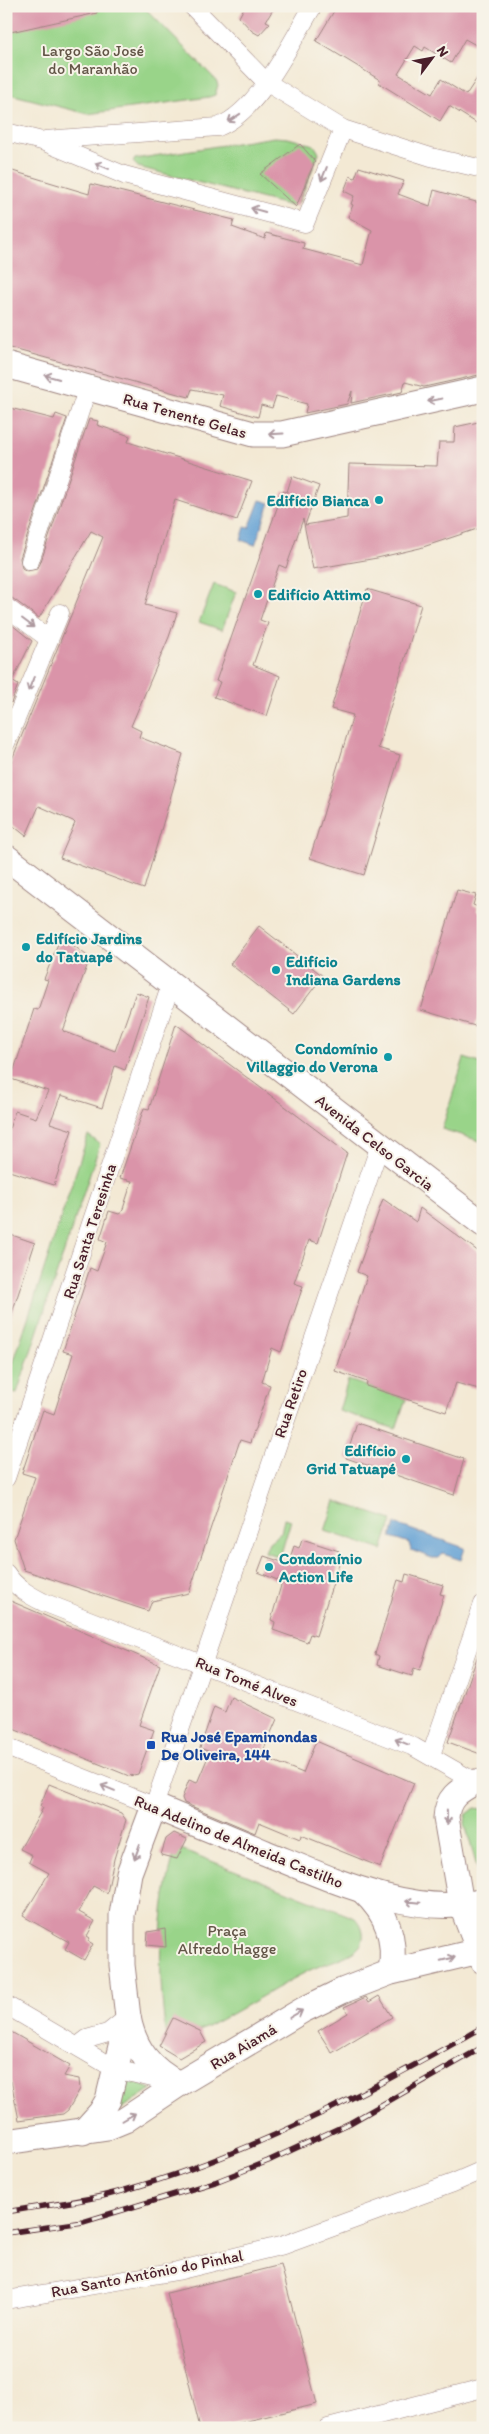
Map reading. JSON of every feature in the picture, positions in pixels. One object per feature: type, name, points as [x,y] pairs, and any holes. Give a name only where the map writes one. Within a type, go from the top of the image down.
[{"type":"main road","name":"Rua Tenente Gelas","points":[[6,365],[253,434],[282,434],[483,389]]},
{"type":"main road","name":"Avenida Celso Garcia","points":[[6,857],[483,1224]]},
{"type":"main road","points":[[479,1784],[460,1791],[451,1798],[447,1806],[446,1818],[476,1906],[481,1954]]},
{"type":"main road","name":"Rua Adelino de Almeida Castilho","points":[[154,1806],[363,1891],[402,1901],[476,1906]]},
{"type":"main road","points":[[154,1806],[130,1873],[122,1914],[122,1965],[128,2017],[133,2038],[144,2058],[154,2069],[179,2084]]},
{"type":"main road","points":[[363,1891],[377,1903],[386,1919],[392,1936],[394,1954],[391,1972]]},
{"type":"main road","name":"Rua Aiamá","points":[[6,2142],[108,2127],[125,2120],[179,2084],[303,2010],[342,1991],[391,1972],[481,1954]]},
{"type":"main road","points":[[82,2132],[101,2112],[108,2100],[128,2017]]},
{"type":"street","points":[[192,6],[266,82],[343,129],[431,157],[483,169]]},
{"type":"street","points":[[42,140],[218,127],[240,115],[266,82],[313,6]]},
{"type":"street","points":[[6,132],[42,140],[124,176],[305,223],[343,129]]},
{"type":"street","points":[[30,561],[88,387]]},
{"type":"street","points":[[6,607],[49,639]]},
{"type":"street","points":[[6,743],[60,613]]},
{"type":"street","name":"Rua Santa Teresinha","points":[[6,1478],[171,984]]},
{"type":"street","name":"Rua Retiro","points":[[154,1806],[380,1145]]},
{"type":"street","name":"Rua Tomé Alves","points":[[8,1577],[26,1593],[43,1602],[202,1663],[430,1755],[479,1784]]},
{"type":"street","points":[[430,1755],[483,1604]]},
{"type":"street","name":"Rua Adelino de Almeida Castilho","points":[[6,1748],[154,1806]]},
{"type":"street","points":[[6,2005],[115,2069],[179,2084]]},
{"type":"street","points":[[78,2046],[87,2039],[108,2033],[128,2017]]},
{"type":"street","name":"Rua Santo Antônio do Pinhal","points":[[6,2300],[177,2271],[284,2244],[453,2183],[483,2170]]},
{"type":"street","points":[[328,2428],[483,2388]]},
{"type":"green space","name":"Largo São José do Maranhão","points":[[6,6],[143,6],[216,80],[218,85],[215,95],[88,114],[6,93]]},
{"type":"green space","points":[[274,137],[288,138],[314,145],[319,153],[299,202],[291,206],[138,167],[133,162],[135,159]]},
{"type":"green space","points":[[214,584],[236,592],[222,630],[199,622]]},
{"type":"green space","points":[[464,1058],[483,1064],[483,1142],[442,1129]]},
{"type":"green space","points":[[88,1135],[100,1144],[17,1393],[7,1391],[6,1385]]},
{"type":"green space","points":[[348,1380],[406,1399],[396,1429],[339,1411]]},
{"type":"green space","points":[[335,1501],[392,1520],[382,1550],[325,1531]]},
{"type":"green space","points":[[284,1518],[291,1520],[280,1557],[265,1552],[269,1542],[281,1533]]},
{"type":"green space","points":[[475,1808],[483,1809],[481,1882],[465,1824],[466,1815]]},
{"type":"green space","name":"Praça Alfredo Hagge","points":[[176,1847],[355,1918],[361,1925],[362,1942],[353,1952],[290,1980],[221,2020],[167,2046],[162,1995],[162,1922],[165,1897]]},
{"type":"green space","points":[[127,2080],[152,2089],[118,2111]]},
{"type":"water","points":[[260,500],[270,503],[255,545],[241,540],[245,527],[249,528]]},
{"type":"water","points":[[395,1524],[465,1548],[461,1560],[443,1554],[439,1558],[432,1558],[411,1550],[409,1543],[391,1537]]},
{"type":"building","points":[[6,6],[97,6],[97,13],[6,33]]},
{"type":"building","points":[[245,6],[275,6],[266,21],[270,23],[259,35],[252,31],[239,17]]},
{"type":"building","points":[[337,6],[483,6],[483,49],[465,39],[451,63],[425,47],[423,51],[415,46],[398,74],[432,94],[441,79],[466,95],[483,69],[483,127],[449,106],[440,121],[379,83],[380,80],[316,41]]},
{"type":"building","points":[[300,144],[315,161],[296,207],[260,174]]},
{"type":"building","points":[[359,167],[404,181],[398,194],[430,206],[434,190],[483,204],[483,374],[424,387],[405,382],[402,392],[351,403],[352,391],[347,404],[305,413],[307,404],[276,396],[272,408],[261,405],[258,417],[220,406],[223,395],[192,389],[189,397],[6,347],[6,169],[89,194],[91,184],[234,220],[232,227],[265,239],[266,233],[304,243],[303,249],[363,265],[372,230],[348,217],[353,205],[351,204],[354,196],[344,191],[350,176],[355,178]]},
{"type":"building","points":[[6,407],[54,419],[56,414],[67,418],[20,558],[22,568],[27,571],[37,569],[40,564],[89,419],[98,421],[97,425],[130,436],[128,442],[252,481],[237,520],[175,500],[145,605],[177,613],[169,637],[131,726],[141,731],[139,737],[183,754],[144,889],[60,858],[75,823],[73,821],[39,806],[26,836],[6,820],[6,774],[103,537],[91,531],[39,618],[12,598],[6,597]]},
{"type":"building","points":[[483,421],[483,527],[420,548],[377,558],[313,569],[303,519],[286,568],[279,565],[260,620],[268,623],[253,665],[280,676],[267,716],[214,697],[220,682],[216,681],[283,491],[287,492],[292,476],[319,486],[305,525],[347,518],[349,464],[437,466],[439,442],[454,442],[455,427]]},
{"type":"building","points":[[367,589],[421,605],[378,748],[400,755],[364,875],[310,858],[353,715],[331,709]]},
{"type":"building","points":[[6,620],[32,641],[12,681],[18,685],[11,703],[6,699]]},
{"type":"building","points":[[457,890],[476,895],[473,905],[478,907],[477,911],[483,913],[483,1000],[475,1026],[421,1010]]},
{"type":"building","name":"Edifício Indiana Gardens","points":[[259,926],[323,976],[294,1014],[230,964]]},
{"type":"building","points":[[61,936],[90,958],[63,1031],[115,1051],[136,992],[149,997],[125,1070],[115,1066],[102,1108],[61,1095],[50,1123],[72,1130],[54,1185],[6,1170],[6,1138],[15,1111],[36,1118],[48,1091],[11,1079],[34,1009],[38,1010],[48,980],[44,979]]},
{"type":"building","points":[[176,1024],[347,1153],[318,1243],[309,1240],[294,1283],[303,1286],[281,1352],[272,1348],[262,1382],[270,1385],[250,1443],[240,1440],[189,1593],[152,1601],[148,1611],[24,1570],[14,1539],[35,1477],[22,1473],[43,1410],[54,1414],[73,1354],[63,1351],[90,1268],[97,1271],[107,1242],[100,1239],[109,1211],[119,1214],[122,1212],[132,1181],[120,1178],[144,1108],[149,1109]]},
{"type":"building","points":[[383,1199],[416,1222],[420,1208],[483,1255],[483,1390],[456,1383],[446,1412],[366,1386],[367,1382],[335,1371],[367,1276],[357,1272]]},
{"type":"building","points":[[6,1233],[35,1243],[9,1322],[6,1322]]},
{"type":"building","name":"Edifício Grid Tatuapé","points":[[357,1423],[464,1459],[454,1495],[346,1458]]},
{"type":"building","points":[[302,1539],[339,1551],[336,1560],[340,1561],[316,1636],[310,1634],[307,1642],[273,1630],[275,1622],[271,1620],[282,1582],[258,1572],[264,1556],[288,1564],[294,1546],[299,1548]]},
{"type":"building","points":[[406,1574],[443,1585],[440,1594],[444,1595],[420,1670],[414,1668],[412,1676],[377,1665],[379,1656],[375,1654],[398,1580],[404,1582]]},
{"type":"building","points":[[6,1599],[160,1665],[139,1725],[154,1730],[138,1774],[129,1776],[6,1726]]},
{"type":"building","points":[[480,1649],[483,1649],[483,1755],[448,1742]]},
{"type":"building","points":[[231,1697],[277,1719],[261,1756],[303,1773],[316,1741],[414,1783],[380,1867],[301,1835],[300,1839],[259,1822],[255,1833],[184,1803],[182,1798],[189,1780],[197,1783],[210,1752],[200,1748],[214,1707],[225,1712]]},
{"type":"building","points":[[49,1784],[121,1813],[126,1820],[114,1859],[107,1893],[93,1886],[79,1912],[95,1921],[87,1936],[90,1938],[88,1941],[93,1944],[84,1960],[65,1949],[69,1942],[23,1916],[49,1873],[29,1862],[32,1855],[20,1849],[43,1808],[40,1806]]},
{"type":"building","points":[[174,1833],[187,1839],[177,1859],[161,1855],[166,1839]]},
{"type":"building","points":[[165,1929],[166,1947],[147,1945],[148,1932]]},
{"type":"building","points":[[379,1996],[392,2017],[332,2053],[318,2031],[348,2013],[344,2007],[366,1997],[369,2002]]},
{"type":"building","points":[[173,2018],[200,2031],[206,2042],[179,2058],[159,2046]]},
{"type":"building","points":[[6,2029],[70,2066],[64,2076],[79,2079],[80,2089],[68,2110],[63,2114],[19,2120],[11,2081],[6,2081]]},
{"type":"building","points":[[281,2265],[317,2404],[219,2428],[200,2428],[167,2293]]},
{"type":"railway","points":[[6,2212],[108,2195],[170,2176],[216,2159],[307,2120],[352,2098],[483,2027]]},
{"type":"railway","points":[[6,2233],[83,2222],[215,2182],[268,2161],[350,2123],[483,2047]]},
{"type":"place","name":"Edifício Bianca","points":[[379,500]]},
{"type":"place","name":"Edifício Attimo","points":[[258,594]]},
{"type":"place","name":"Edifício Jardins do Tatuapé","points":[[26,947]]},
{"type":"place","name":"Edifício Indiana Gardens","points":[[276,970]]},
{"type":"place","name":"Condomínio Villaggio do Verona","points":[[388,1057]]},
{"type":"place","name":"Edifício Grid Tatuapé","points":[[406,1459]]},
{"type":"place","name":"Condomínio Action Life","points":[[269,1567]]},
{"type":"place","name":"Rua José Epaminondas De Oliveira, 144","points":[[151,1745]]}]
